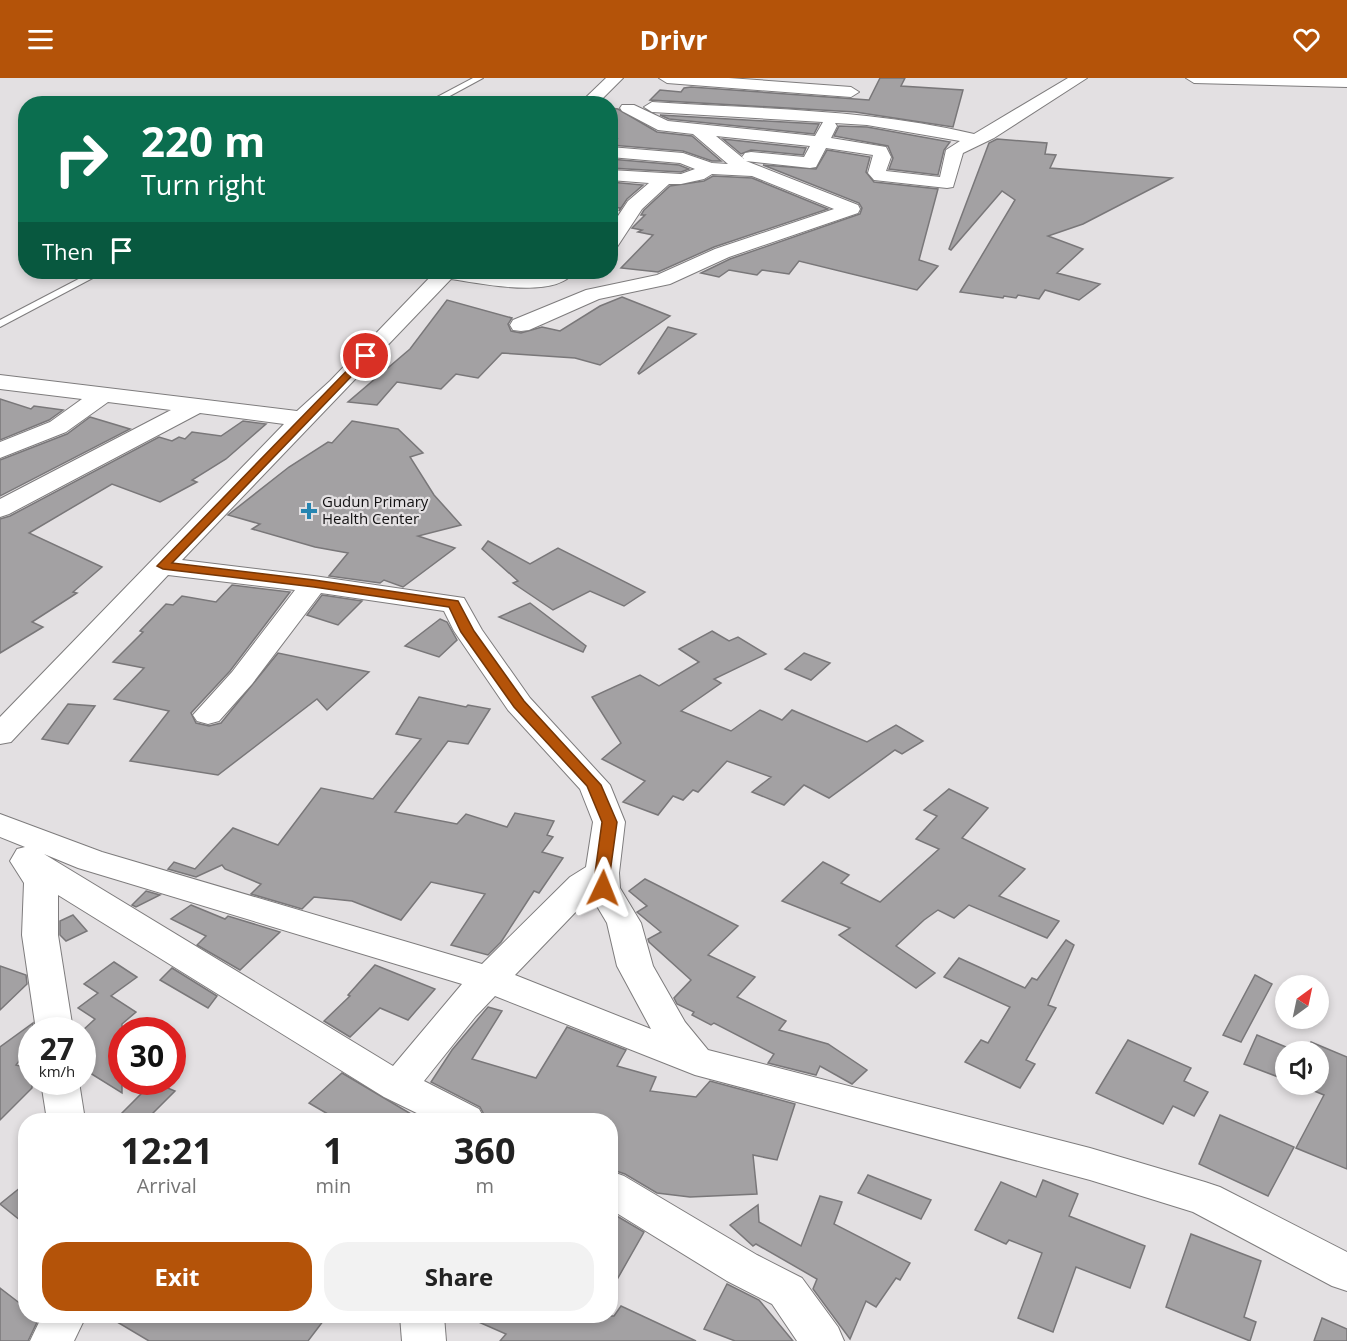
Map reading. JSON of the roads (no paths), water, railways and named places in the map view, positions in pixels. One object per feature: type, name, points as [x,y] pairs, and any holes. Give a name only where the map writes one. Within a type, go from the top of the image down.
[{"type":"street","points":[[596,96],[615,78]]},
{"type":"street","points":[[667,78],[852,85],[810,163],[729,154]]},
{"type":"street","points":[[628,108],[664,126],[823,142],[880,151],[882,157],[877,173],[880,176],[947,183],[955,150],[977,140],[1078,78]]},
{"type":"street","points":[[1194,78],[1347,82]]},
{"type":"street","points":[[618,106],[833,117],[893,123],[977,140]]},
{"type":"street","points":[[521,325],[592,294],[663,280],[723,253],[851,209],[740,165],[699,131]]},
{"type":"street","points":[[618,153],[683,158],[709,168],[757,172]]},
{"type":"street","points":[[618,176],[681,179],[698,175],[709,168]]},
{"type":"street","points":[[618,231],[635,205],[664,179]]},
{"type":"street","points":[[0,735],[439,279]]},
{"type":"street","points":[[502,279],[534,283],[552,279]]},
{"type":"street","points":[[0,382],[302,419]]},
{"type":"street","points":[[0,451],[58,427],[103,395]]},
{"type":"street","points":[[0,509],[196,406]]},
{"type":"street","points":[[163,566],[454,604],[468,632],[519,704],[594,785],[609,822],[602,873],[603,888],[624,924],[635,966],[672,1032],[695,1061]]},
{"type":"street","points":[[208,715],[242,678],[314,584]]},
{"type":"street","points":[[0,825],[32,849],[375,1074],[451,1113]]},
{"type":"street","points":[[32,849],[90,860],[488,980],[695,1061],[1090,1164],[1205,1199],[1347,1273]]},
{"type":"street","points":[[32,849],[41,884],[40,935],[52,1017]]},
{"type":"street","points":[[398,1086],[463,1006],[582,885],[602,873]]},
{"type":"street","points":[[62,1095],[65,1113]]},
{"type":"street","points":[[618,1193],[742,1268],[787,1291],[822,1341]]},
{"type":"street","points":[[423,1323],[424,1341]]},
{"type":"lane","points":[[444,96],[479,78]]},
{"type":"lane","points":[[0,324],[86,279]]},
{"type":"place","name":"Gudun Primary Health Center","points":[[309,511]]}]
